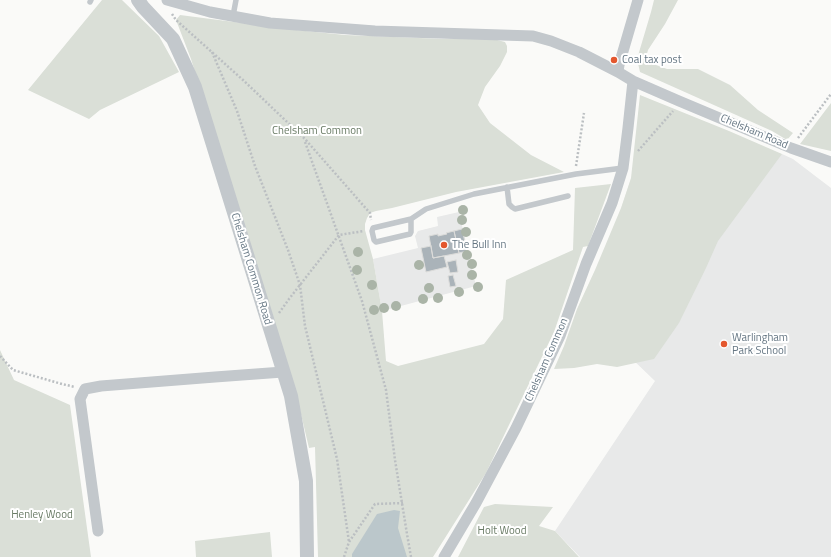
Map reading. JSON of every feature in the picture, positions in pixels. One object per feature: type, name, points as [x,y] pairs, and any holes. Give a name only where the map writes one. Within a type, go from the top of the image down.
[{"type":"street","name":"Chelsham Common Road","points":[[138,0],[173,39],[195,87],[291,396],[306,481],[307,557]]},
{"type":"street","points":[[618,72],[638,0]]},
{"type":"street","points":[[168,5],[270,23],[376,31],[533,36],[579,52],[677,104]]},
{"type":"street","name":"Chelsham Common","points":[[444,557],[516,428],[560,336],[586,264],[612,203],[623,168],[633,81]]},
{"type":"street","name":"Chelsham Road","points":[[677,104],[831,162]]},
{"type":"street","points":[[98,531],[80,399],[85,389],[101,386],[283,372]]},
{"type":"lane","points":[[233,16],[236,0]]},
{"type":"lane","points":[[411,219],[410,234],[376,242],[374,240],[372,231],[373,228],[411,219],[426,209],[474,194],[576,174],[623,168]]},
{"type":"lane","points":[[506,187],[509,204],[512,208],[568,196]]},
{"type":"path","points":[[168,5],[176,20],[244,80],[305,139],[370,213],[373,228]]},
{"type":"path","points":[[212,52],[237,111],[255,166],[300,285],[305,326],[337,459],[350,542]]},
{"type":"path","points":[[794,144],[831,94]]},
{"type":"path","points":[[638,151],[677,104]]},
{"type":"path","points":[[576,174],[576,164],[584,113]]},
{"type":"path","points":[[305,139],[362,301],[386,390],[395,460],[412,557]]},
{"type":"path","points":[[270,327],[289,299],[339,235],[365,230]]},
{"type":"path","points":[[0,356],[14,370],[85,389]]},
{"type":"path","points":[[344,557],[350,542],[375,504],[403,503]]},
{"type":"shaded area","name":"Warlingham Park School","points":[[766,153],[782,154],[793,159],[831,188],[831,557],[580,557],[555,531],[655,381],[605,333]]},
{"type":"shaded area","points":[[459,212],[476,286],[382,311],[373,259],[418,248],[415,236],[418,231],[438,226],[437,217]]},
{"type":"shaded area","points":[[394,510],[400,511],[398,528],[407,557],[352,557],[352,554],[377,514]]},
{"type":"green space","points":[[102,0],[122,0],[159,36],[179,72],[100,110],[89,119],[28,90]]},
{"type":"green space","points":[[654,0],[678,0],[665,24],[648,50],[645,61],[667,69],[698,69],[730,85],[758,110],[793,133],[787,140],[772,131],[640,72],[637,59]]},
{"type":"green space","name":"Chelsham Common","points":[[180,15],[345,35],[443,39],[493,39],[505,42],[507,52],[500,66],[485,87],[478,105],[490,123],[531,155],[564,172],[456,192],[370,213],[365,224],[365,230],[373,259],[382,311],[386,361],[398,366],[484,344],[503,319],[506,280],[573,250],[575,188],[611,184],[588,246],[583,247],[554,332],[486,473],[433,557],[318,557],[315,447],[309,448],[295,389],[191,59],[176,20]]},
{"type":"green space","points":[[640,95],[782,154],[718,241],[679,323],[654,359],[617,367],[597,364],[574,368],[554,369],[577,309],[621,208],[631,178]]},
{"type":"green space","points":[[831,103],[831,151],[800,144]]},
{"type":"green space","name":"Henley Wood","points":[[0,350],[14,380],[70,405],[91,557],[0,557]]},
{"type":"green space","name":"Holt Wood","points":[[495,504],[553,507],[539,526],[555,531],[579,557],[458,557],[484,507]]},
{"type":"green space","points":[[270,532],[272,557],[196,557],[195,541]]},
{"type":"building","points":[[462,229],[467,251],[459,253],[454,231]]},
{"type":"building","points":[[454,231],[459,253],[433,258],[429,236],[438,234],[438,236]]},
{"type":"building","points":[[431,246],[433,258],[444,256],[447,267],[426,272],[421,248]]},
{"type":"building","points":[[456,260],[458,272],[450,273],[447,262]]},
{"type":"building","points":[[453,275],[456,286],[450,287],[448,276]]},
{"type":"place","name":"Coal tax post","points":[[614,60]]},
{"type":"place","name":"The Bull Inn","points":[[444,245]]},
{"type":"place","name":"Warlingham Park School","points":[[724,344]]}]
